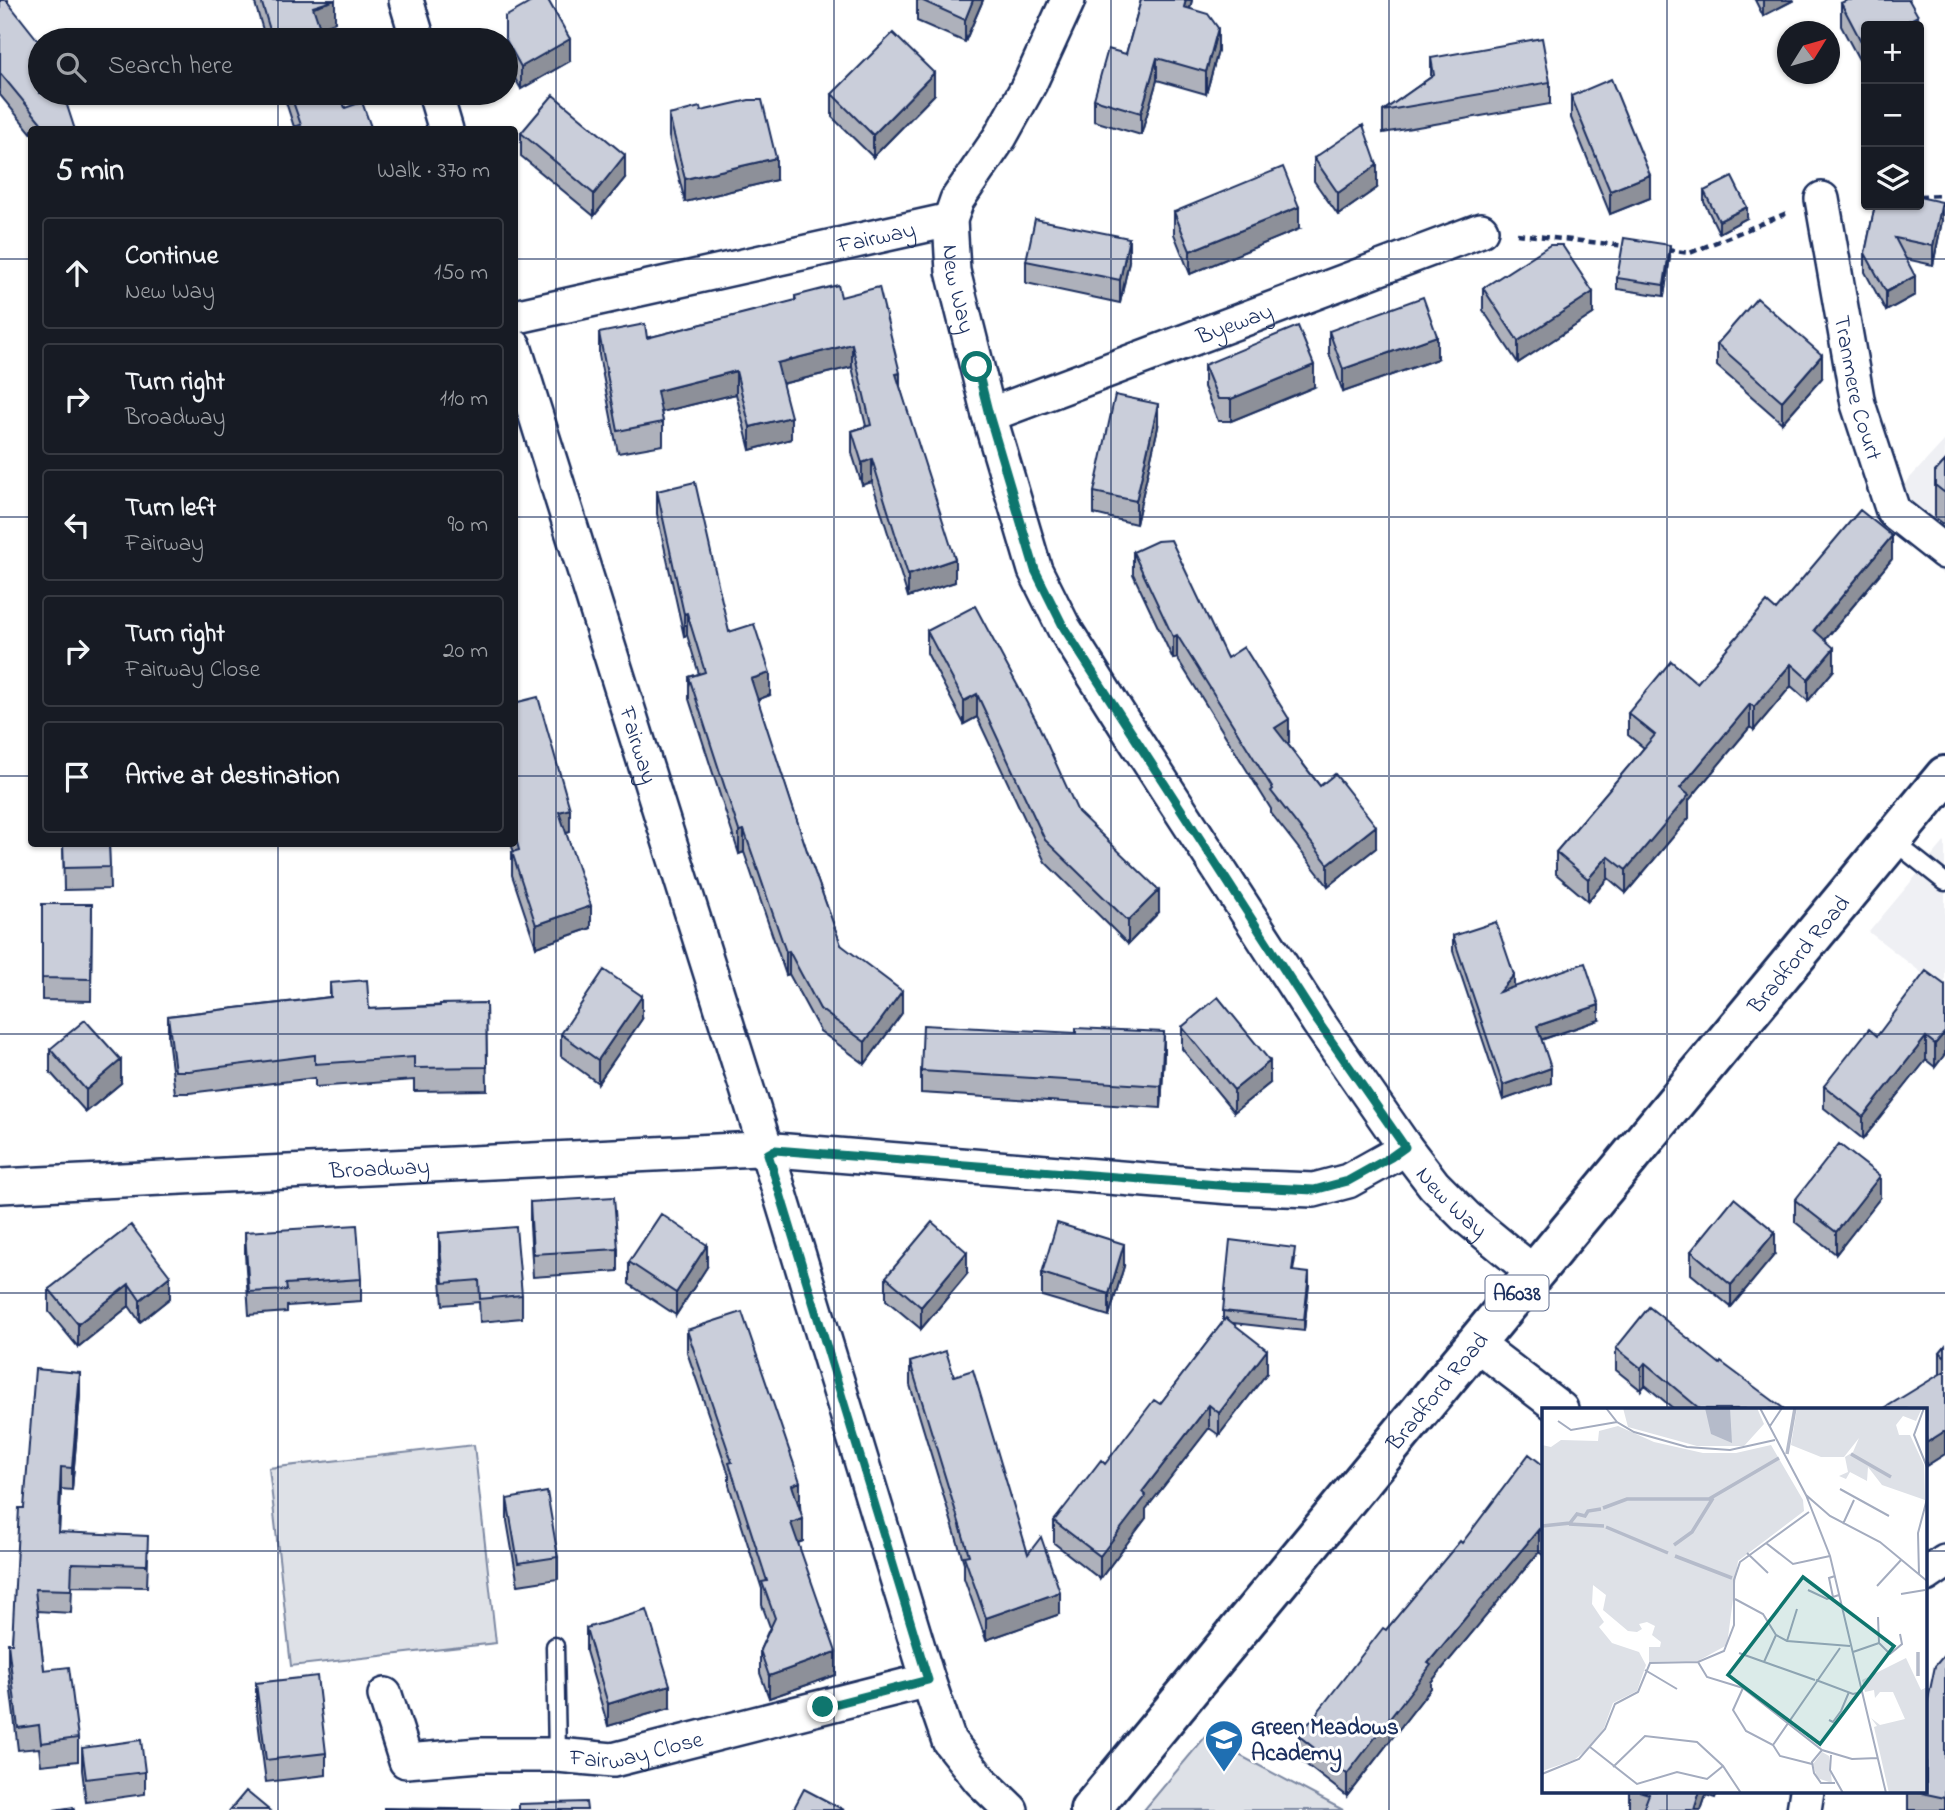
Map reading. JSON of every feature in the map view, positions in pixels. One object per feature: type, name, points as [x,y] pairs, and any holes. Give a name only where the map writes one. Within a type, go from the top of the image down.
[{"type":"main road","name":"Bradford Road","points":[[1090,1810],[1945,776]]},
{"type":"street","points":[[406,0],[414,28]]},
{"type":"street","name":"New Way","points":[[1068,0],[1030,83],[1000,137],[957,201],[950,220],[953,271],[989,415],[1035,570],[1064,628],[1318,1022],[1405,1147],[1434,1185],[1466,1217],[1534,1273]]},
{"type":"street","points":[[439,105],[445,126]]},
{"type":"street","name":"Tranmere Court","points":[[1822,199],[1858,404],[1893,511],[1945,551]]},
{"type":"street","name":"Fairway","points":[[518,316],[950,220]]},
{"type":"street","name":"Byeway","points":[[989,415],[1482,230]]},
{"type":"street","name":"Fairway","points":[[518,359],[766,1149],[928,1680],[949,1741],[980,1780],[1011,1810]]},
{"type":"street","name":"Broadway","points":[[0,1186],[766,1149],[1231,1186],[1314,1190],[1348,1181],[1405,1147]]},
{"type":"street","points":[[1475,1343],[1560,1408]]},
{"type":"street","points":[[1927,1574],[1945,1562]]},
{"type":"street","name":"Fairway Close","points":[[385,1695],[406,1761],[480,1755],[557,1755],[613,1760],[928,1680]]},
{"type":"street","points":[[1804,1810],[1807,1792]]},
{"type":"lane","points":[[1892,840],[1945,882]]},
{"type":"lane","points":[[555,1646],[557,1755]]},
{"type":"path","points":[[1924,196],[1945,195]]},
{"type":"path","points":[[1662,250],[1690,253],[1822,199]]},
{"type":"path","points":[[1482,230],[1634,247]]},
{"type":"shaded area","points":[[1945,440],[1945,576],[1874,517]]},
{"type":"shaded area","points":[[1945,841],[1945,991],[1869,932]]},
{"type":"shaded area","points":[[474,1445],[496,1643],[291,1666],[269,1468]]},
{"type":"shaded area","name":"Green Meadows Academy","points":[[1205,1737],[1343,1810],[1144,1810]]},
{"type":"building","points":[[0,0],[6,0],[28,28],[28,105],[67,105],[74,126],[44,126],[0,73]]},
{"type":"building","points":[[261,0],[335,0],[313,7],[320,28],[269,28]]},
{"type":"building","points":[[535,0],[548,0],[570,39],[521,67],[518,62],[518,28],[505,28],[505,17]]},
{"type":"building","points":[[921,0],[973,0],[965,20]]},
{"type":"building","points":[[1141,0],[1186,0],[1184,7],[1208,14],[1218,28],[1206,72],[1157,58],[1141,113],[1094,99],[1108,49],[1126,54]]},
{"type":"building","points":[[1847,0],[1909,0],[1918,16],[1908,21],[1861,21],[1861,41],[1841,3]]},
{"type":"building","points":[[893,33],[934,73],[873,135],[832,94]]},
{"type":"building","points":[[1542,38],[1550,82],[1383,111],[1434,75],[1431,58]]},
{"type":"building","points":[[1611,79],[1650,175],[1610,191],[1571,96]]},
{"type":"building","points":[[553,95],[625,155],[594,194],[521,133]]},
{"type":"building","points":[[749,100],[762,100],[776,158],[685,179],[669,115],[700,107],[701,111]]},
{"type":"building","points":[[294,105],[344,105],[345,108],[363,105],[371,126],[296,126],[301,125]]},
{"type":"building","points":[[1363,125],[1377,165],[1338,193],[1314,158]]},
{"type":"building","points":[[1283,167],[1299,207],[1190,251],[1174,212]]},
{"type":"building","points":[[1732,177],[1747,207],[1719,221],[1704,191]]},
{"type":"building","points":[[1924,198],[1942,202],[1933,246],[1895,238],[1915,276],[1886,292],[1865,253],[1874,210],[1924,210]]},
{"type":"building","points":[[1035,219],[1129,238],[1120,280],[1026,261]]},
{"type":"building","points":[[1624,238],[1670,245],[1664,285],[1617,278]]},
{"type":"building","points":[[1550,245],[1562,245],[1593,292],[1518,341],[1483,288]]},
{"type":"building","points":[[838,285],[841,297],[879,287],[900,373],[896,374],[955,559],[908,575],[872,459],[862,463],[852,431],[871,425],[852,344],[777,363],[791,417],[750,427],[736,371],[657,391],[663,422],[618,431],[599,333],[645,324],[647,338],[796,300],[795,296]]},
{"type":"building","points":[[1423,297],[1437,336],[1343,369],[1329,331]]},
{"type":"building","points":[[1757,298],[1822,355],[1782,401],[1717,344]]},
{"type":"building","points":[[1298,326],[1314,365],[1231,399],[1218,399],[1204,365]]},
{"type":"building","points":[[1115,395],[1158,404],[1136,501],[1094,492]]},
{"type":"building","points":[[1945,461],[1945,493],[1935,485],[1935,472]]},
{"type":"building","points":[[695,482],[729,632],[754,624],[770,673],[751,679],[841,945],[902,991],[865,1042],[820,1009],[789,951],[786,952],[744,830],[739,831],[689,677],[705,672],[687,613],[684,614],[657,491]]},
{"type":"building","points":[[1860,510],[1892,536],[1814,630],[1834,648],[1808,679],[1791,664],[1754,707],[1750,704],[1680,788],[1689,795],[1626,870],[1608,856],[1588,879],[1556,852],[1655,735],[1628,713],[1671,661],[1697,683],[1767,602],[1776,610]]},
{"type":"building","points":[[1171,540],[1227,658],[1244,647],[1289,719],[1275,728],[1320,786],[1335,774],[1376,826],[1328,864],[1271,791],[1273,789],[1177,635],[1173,637],[1133,552],[1157,541]]},
{"type":"building","points":[[975,606],[1037,722],[1078,812],[1159,890],[1128,921],[1045,840],[977,694],[964,701],[927,631]]},
{"type":"building","points":[[538,697],[570,809],[559,812],[591,906],[536,925],[512,852],[519,850],[518,702]]},
{"type":"building","points":[[63,847],[109,847],[110,867],[64,868]]},
{"type":"building","points":[[42,904],[92,904],[91,979],[42,978]]},
{"type":"building","points":[[1496,922],[1514,975],[1499,992],[1585,963],[1599,1005],[1537,1026],[1551,1068],[1503,1085],[1453,936]]},
{"type":"building","points":[[604,970],[642,996],[598,1060],[561,1034]]},
{"type":"building","points":[[1926,971],[1945,985],[1945,1032],[1935,1044],[1926,1037],[1863,1117],[1824,1086],[1869,1029],[1877,1036]]},
{"type":"building","points":[[367,980],[369,1009],[486,1003],[487,1067],[414,1068],[414,1057],[315,1064],[315,1055],[175,1071],[168,1016],[331,997],[330,983]]},
{"type":"building","points":[[1218,997],[1270,1061],[1234,1090],[1182,1027]]},
{"type":"building","points":[[85,1020],[121,1060],[86,1090],[50,1049]]},
{"type":"building","points":[[923,1025],[1076,1033],[1076,1028],[1164,1032],[1161,1086],[921,1071]]},
{"type":"building","points":[[1839,1144],[1880,1176],[1836,1232],[1795,1200]]},
{"type":"building","points":[[614,1197],[618,1249],[533,1254],[530,1202]]},
{"type":"building","points":[[1734,1198],[1775,1232],[1731,1285],[1691,1251]]},
{"type":"building","points":[[661,1214],[707,1245],[676,1293],[629,1262]]},
{"type":"building","points":[[932,1222],[967,1252],[921,1307],[886,1277]]},
{"type":"building","points":[[1057,1223],[1124,1244],[1109,1294],[1042,1273]]},
{"type":"building","points":[[131,1225],[170,1276],[140,1300],[129,1284],[78,1324],[49,1289]]},
{"type":"building","points":[[357,1225],[361,1279],[286,1284],[287,1290],[249,1292],[245,1232]]},
{"type":"building","points":[[516,1227],[522,1295],[480,1299],[479,1280],[443,1283],[439,1233]]},
{"type":"building","points":[[1230,1240],[1295,1248],[1292,1271],[1309,1273],[1304,1320],[1223,1311]]},
{"type":"building","points":[[1649,1307],[1720,1364],[1721,1362],[1783,1408],[1699,1408],[1645,1363],[1641,1368],[1616,1348]]},
{"type":"building","points":[[742,1312],[800,1482],[792,1485],[803,1519],[791,1523],[836,1652],[769,1676],[760,1650],[775,1618],[762,1582],[767,1581],[729,1463],[732,1462],[687,1330]]},
{"type":"building","points":[[1226,1318],[1267,1350],[1219,1413],[1209,1405],[1142,1492],[1146,1496],[1100,1556],[1054,1521],[1101,1460],[1105,1464],[1154,1400],[1160,1404]]},
{"type":"building","points":[[946,1351],[954,1376],[973,1370],[1028,1554],[1041,1537],[1060,1592],[986,1618],[964,1556],[969,1555],[910,1362]]},
{"type":"building","points":[[35,1369],[80,1373],[72,1468],[61,1467],[58,1532],[148,1536],[147,1565],[72,1563],[71,1590],[35,1589],[44,1670],[69,1667],[78,1738],[41,1743],[39,1725],[18,1728],[8,1643],[12,1643],[19,1508],[24,1508]]},
{"type":"building","points":[[1945,1371],[1945,1431],[1927,1442],[1927,1408],[1885,1408]]},
{"type":"building","points":[[1529,1454],[1542,1464],[1542,1531],[1539,1529],[1428,1663],[1431,1665],[1347,1774],[1299,1736],[1383,1628],[1386,1630],[1460,1541],[1462,1543]]},
{"type":"building","points":[[547,1492],[558,1557],[518,1563],[507,1499]]},
{"type":"building","points":[[647,1610],[670,1685],[608,1704],[586,1628]]},
{"type":"building","points":[[1945,1654],[1945,1798],[1917,1792],[1927,1792],[1927,1704],[1935,1666]]},
{"type":"building","points":[[317,1676],[326,1753],[266,1760],[256,1683]]},
{"type":"building","points":[[141,1740],[145,1772],[86,1779],[82,1748]]},
{"type":"building","points":[[804,1789],[844,1810],[793,1810]]},
{"type":"building","points":[[246,1791],[269,1810],[230,1810]]},
{"type":"building","points":[[1642,1792],[1700,1792],[1694,1810],[1643,1810],[1649,1794]]},
{"type":"building","points":[[586,1802],[587,1810],[519,1810],[519,1804]]},
{"type":"building","points":[[384,1808],[519,1810],[384,1810]]},
{"type":"place","name":"Green Meadows Academy","points":[[1224,1773]]},
{"type":"route","points":[[823,1707],[928,1680],[768,1154],[775,1150],[1231,1186],[1314,1190],[1348,1181],[1405,1147],[1318,1022],[1064,628],[1035,570],[977,367]]}]
